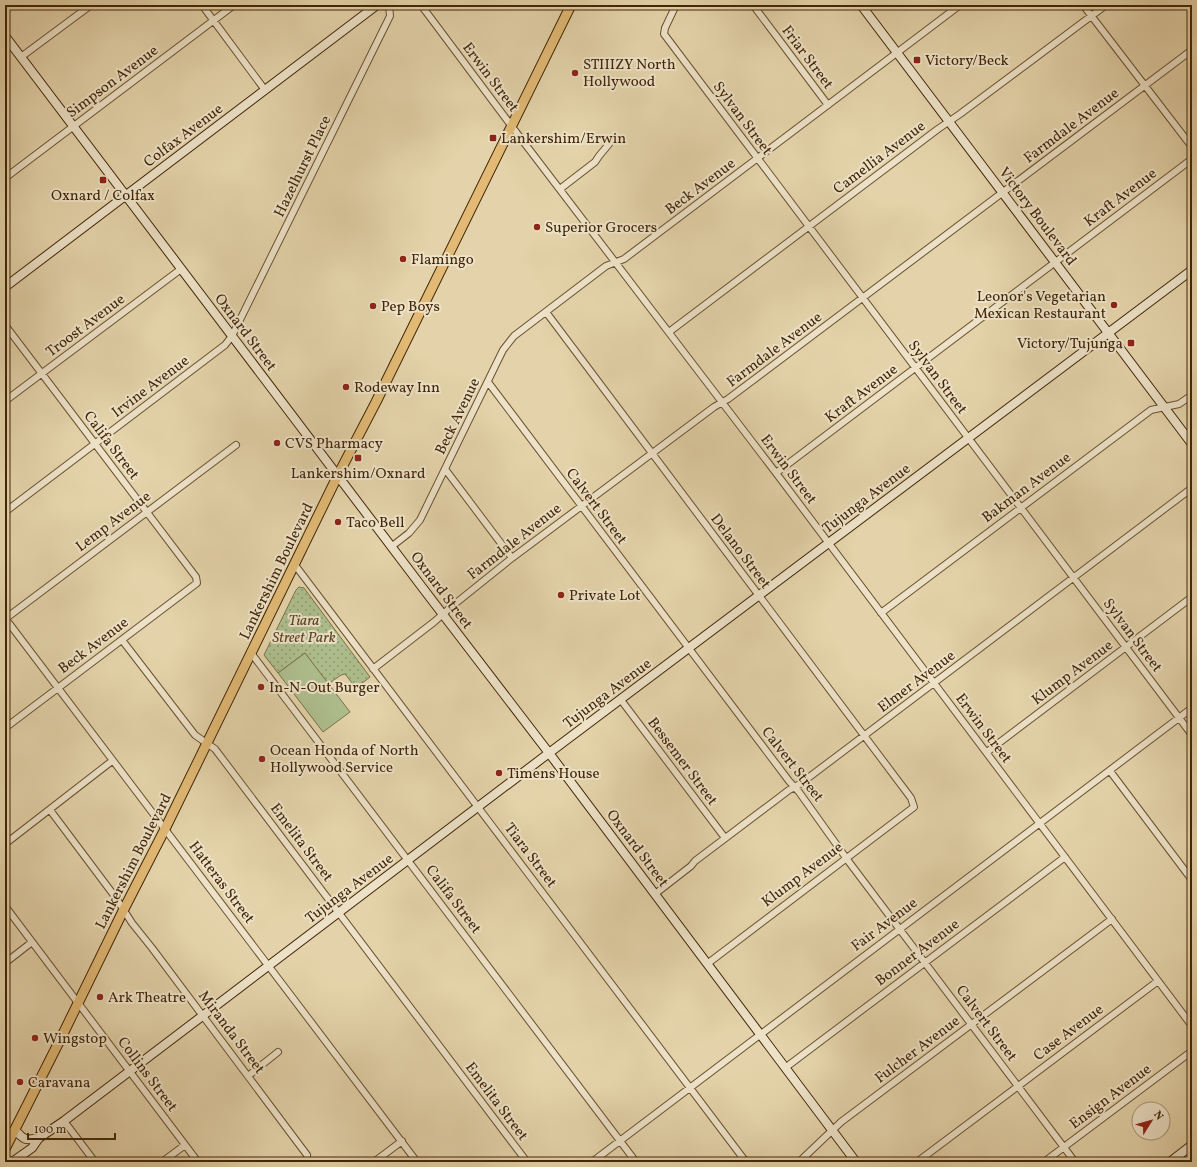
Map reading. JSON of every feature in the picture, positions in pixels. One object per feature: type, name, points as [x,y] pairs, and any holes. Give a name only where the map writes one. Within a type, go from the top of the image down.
[{"type":"main road","name":"Colfax Avenue","points":[[5,287],[378,5]]},
{"type":"main road","name":"Lankershim Boulevard","points":[[5,1149],[124,909],[165,830],[206,743],[338,475],[376,402],[572,5]]},
{"type":"main road","name":"Victory Boulevard","points":[[861,5],[1192,444]]},
{"type":"main road","name":"Oxnard Street","points":[[5,36],[391,547],[549,753],[856,1162]]},
{"type":"main road","name":"Tujunga Avenue","points":[[12,1162],[32,1148],[39,1138],[1192,270]]},
{"type":"main road","points":[[15,1130],[21,1137],[29,1140],[39,1138]]},
{"type":"main road","points":[[1170,1162],[1192,1145]]},
{"type":"street","points":[[21,58],[91,5]]},
{"type":"street","points":[[202,5],[266,90]]},
{"type":"street","name":"Simpson Avenue","points":[[5,178],[234,5]]},
{"type":"street","name":"Hazelhurst Place","points":[[232,336],[390,16],[389,5]]},
{"type":"street","name":"Erwin Street","points":[[421,5],[987,752],[1192,1026]]},
{"type":"street","name":"Sylvan Street","points":[[676,5],[665,28],[664,34],[1192,735]]},
{"type":"street","name":"Friar Street","points":[[753,5],[828,105]]},
{"type":"street","name":"Beck Avenue","points":[[391,547],[409,533],[420,520],[503,350],[514,336],[606,266],[624,259],[960,5]]},
{"type":"street","points":[[1083,5],[1192,147]]},
{"type":"street","name":"Camellia Avenue","points":[[669,332],[1106,5]]},
{"type":"street","name":"Farmdale Avenue","points":[[373,669],[434,622],[512,558],[714,407],[728,399],[1192,50]]},
{"type":"street","points":[[560,189],[595,162],[609,144]]},
{"type":"street","name":"Kraft Avenue","points":[[776,473],[1192,159]]},
{"type":"street","name":"Troost Avenue","points":[[5,401],[181,269]]},
{"type":"street","name":"Delano Street","points":[[546,312],[911,798],[914,806]]},
{"type":"street","name":"Califa Street","points":[[5,325],[196,578],[197,583]]},
{"type":"street","name":"Irvine Avenue","points":[[5,512],[225,345],[232,336]]},
{"type":"street","name":"Calvert Street","points":[[488,382],[1076,1162]]},
{"type":"street","name":"Bakman Avenue","points":[[881,612],[1151,410],[1179,404],[1192,395]]},
{"type":"street","name":"Lemp Avenue","points":[[5,619],[236,445]]},
{"type":"street","points":[[445,469],[512,558]]},
{"type":"street","name":"Elmer Avenue","points":[[654,894],[724,838],[800,784],[1192,488]]},
{"type":"street","name":"Tiara Street","points":[[295,565],[746,1162]]},
{"type":"street","name":"Beck Avenue","points":[[5,728],[197,583]]},
{"type":"street","name":"Klump Avenue","points":[[987,752],[1192,597]]},
{"type":"street","name":"Hatteras Street","points":[[5,619],[418,1162]]},
{"type":"street","name":"Emelita Street","points":[[122,640],[194,734],[215,749],[527,1162]]},
{"type":"street","name":"Califa Street","points":[[251,653],[636,1162]]},
{"type":"street","name":"Bessemer Street","points":[[621,700],[724,838]]},
{"type":"street","name":"Fair Avenue","points":[[592,1162],[1192,708]]},
{"type":"street","points":[[5,844],[112,761]]},
{"type":"street","points":[[1110,771],[1192,880]]},
{"type":"street","name":"Klump Avenue","points":[[707,964],[914,806]]},
{"type":"street","name":"Miranda Street","points":[[50,810],[124,909],[132,923],[203,1015],[307,1155]]},
{"type":"street","name":"Bonner Avenue","points":[[785,1068],[1065,858]]},
{"type":"street","name":"Collins Street","points":[[5,906],[198,1162]]},
{"type":"street","name":"Fulcher Avenue","points":[[799,1162],[832,1130],[1112,919]]},
{"type":"street","points":[[5,963],[32,942]]},
{"type":"street","name":"Case Avenue","points":[[917,1162],[1158,981]]},
{"type":"street","name":"Ensign Avenue","points":[[1044,1162],[1192,1051]]},
{"type":"street","points":[[248,1076],[278,1052]]},
{"type":"street","points":[[64,1120],[95,1162]]},
{"type":"street","points":[[374,1162],[402,1141]]},
{"type":"street","points":[[162,1162],[185,1144]]},
{"type":"green space","name":"Tiara Street Park","points":[[299,587],[304,588],[370,677],[356,688],[345,674],[328,684],[305,653],[278,673],[264,655],[296,590]]},
{"type":"green space","points":[[305,653],[350,712],[323,732],[278,673]]},
{"type":"place","name":"Victory/Beck","points":[[917,60]]},
{"type":"place","name":"STIIIZY North Hollywood","points":[[575,73]]},
{"type":"place","name":"Lankershim/Erwin","points":[[493,138]]},
{"type":"place","name":"Oxnard / Colfax","points":[[103,180]]},
{"type":"place","name":"Superior Grocers","points":[[537,227]]},
{"type":"place","name":"Flamingo","points":[[403,259]]},
{"type":"place","name":"Leonor's Vegetarian Mexican Restaurant","points":[[1114,305]]},
{"type":"place","name":"Pep Boys","points":[[373,306]]},
{"type":"place","name":"Victory/Tujunga","points":[[1131,343]]},
{"type":"place","name":"Rodeway Inn","points":[[346,387]]},
{"type":"place","name":"CVS Pharmacy","points":[[277,443]]},
{"type":"place","name":"Lankershim/Oxnard","points":[[358,458]]},
{"type":"place","name":"Taco Bell","points":[[338,522]]},
{"type":"place","name":"Private Lot","points":[[561,595]]},
{"type":"place","name":"In-N-Out Burger","points":[[261,687]]},
{"type":"place","name":"Ocean Honda of North Hollywood Service","points":[[262,759]]},
{"type":"place","name":"Timens House","points":[[499,773]]},
{"type":"place","name":"Ark Theatre","points":[[100,997]]},
{"type":"place","name":"Wingstop","points":[[35,1038]]},
{"type":"place","name":"Caravana","points":[[20,1082]]}]
